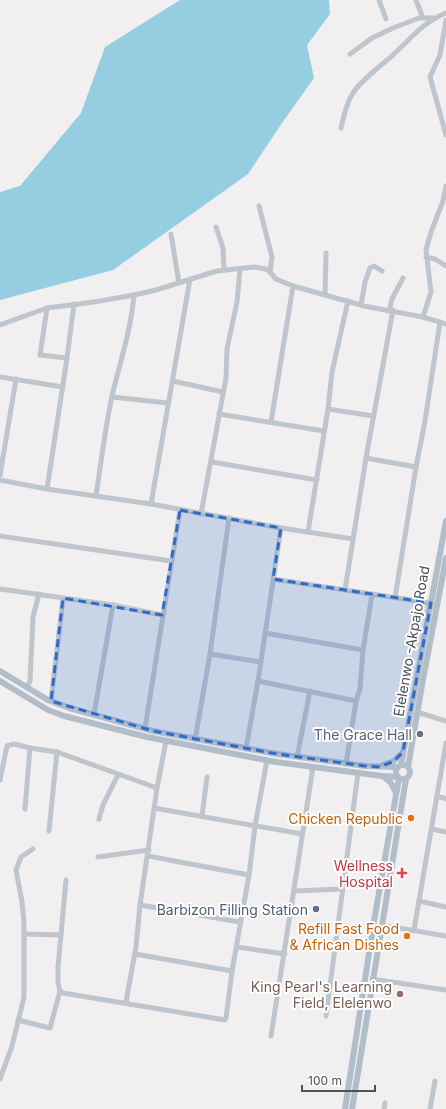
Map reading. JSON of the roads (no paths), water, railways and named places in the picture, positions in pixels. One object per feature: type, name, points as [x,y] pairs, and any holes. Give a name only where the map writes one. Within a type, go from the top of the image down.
[{"type":"main road","name":"Elelenwo -Akpajo Road","points":[[399,766],[403,752],[446,521]]},
{"type":"main road","name":"Elelenwo -Akpajo Road","points":[[408,767],[446,558]]},
{"type":"main road","points":[[0,670],[51,701],[69,708],[195,740],[346,764],[380,767],[408,767],[411,774],[406,779],[372,979],[352,1109]]},
{"type":"main road","points":[[0,681],[48,710],[64,716],[166,741],[267,760],[406,779]]},
{"type":"main road","points":[[380,767],[394,760],[403,752]]},
{"type":"main road","points":[[345,1109],[374,921],[396,793],[398,778],[396,772],[399,766]]},
{"type":"main road","points":[[382,776],[391,783],[396,793]]},
{"type":"street","points":[[379,0],[386,19]]},
{"type":"street","points":[[416,0],[423,18]]},
{"type":"street","points":[[350,54],[372,38],[402,24],[419,18],[434,18],[446,14]]},
{"type":"street","points":[[341,128],[349,101],[355,90],[377,67],[386,61],[409,38],[434,18]]},
{"type":"street","points":[[446,20],[440,55],[430,77],[446,135]]},
{"type":"street","points":[[423,317],[431,292],[426,250],[431,232],[444,201],[446,186]]},
{"type":"street","points":[[259,206],[272,256],[270,272]]},
{"type":"street","points":[[216,227],[223,248],[224,270]]},
{"type":"street","points":[[171,234],[179,283]]},
{"type":"street","points":[[325,295],[326,253]]},
{"type":"street","points":[[426,257],[435,259],[446,266]]},
{"type":"street","points":[[361,305],[365,282],[370,268],[374,266],[382,271]]},
{"type":"street","points":[[0,325],[47,308],[134,295],[224,270],[254,267],[260,267],[270,272],[276,279],[293,286],[361,305],[423,317],[446,324]]},
{"type":"street","points":[[201,514],[212,462],[226,378],[227,349],[236,302],[240,269]]},
{"type":"street","points":[[345,590],[392,299],[403,278]]},
{"type":"street","points":[[151,504],[190,279]]},
{"type":"street","points":[[272,422],[293,286]]},
{"type":"street","points":[[96,496],[112,397],[128,337],[134,295]]},
{"type":"street","points":[[308,532],[328,409],[332,372],[348,301]]},
{"type":"street","points":[[47,489],[74,304]]},
{"type":"street","points":[[47,308],[40,355],[67,358]]},
{"type":"street","points":[[395,598],[440,322]]},
{"type":"street","points":[[0,377],[63,387]]},
{"type":"street","points":[[0,475],[16,379]]},
{"type":"street","points":[[173,381],[223,392]]},
{"type":"street","points":[[112,397],[168,404]]},
{"type":"street","points":[[328,409],[374,416]]},
{"type":"street","points":[[219,414],[324,431]]},
{"type":"street","points":[[366,458],[416,467]]},
{"type":"street","points":[[212,462],[316,480]]},
{"type":"street","points":[[0,480],[47,489],[151,504],[281,528],[353,539]]},
{"type":"street","points":[[145,728],[180,510]]},
{"type":"street","points":[[195,740],[210,654],[229,518]]},
{"type":"street","points":[[246,749],[258,681],[281,528]]},
{"type":"street","points":[[0,536],[171,561]]},
{"type":"street","points":[[273,579],[431,603]]},
{"type":"street","points":[[0,589],[113,605],[162,615]]},
{"type":"street","points":[[27,687],[30,681],[33,617],[39,594]]},
{"type":"street","points":[[346,764],[356,700],[360,689],[362,650],[372,595]]},
{"type":"street","points":[[51,701],[63,598]]},
{"type":"street","points":[[94,714],[113,605]]},
{"type":"street","points":[[265,633],[362,650]]},
{"type":"street","points":[[210,654],[261,662]]},
{"type":"street","points":[[258,681],[356,700]]},
{"type":"street","points":[[298,757],[310,691]]},
{"type":"street","points":[[417,712],[446,721]]},
{"type":"street","points":[[126,1002],[135,954],[140,905],[157,788],[166,741]]},
{"type":"street","points":[[414,930],[446,743]]},
{"type":"street","points":[[0,780],[7,746],[14,744],[57,752],[157,788]]},
{"type":"street","points":[[24,809],[30,748]]},
{"type":"street","points":[[49,831],[57,752]]},
{"type":"street","points":[[60,991],[63,993],[126,1002],[225,1020],[240,922],[249,875],[254,826],[267,760]]},
{"type":"street","points":[[271,1036],[313,767]]},
{"type":"street","points":[[326,1016],[358,773]]},
{"type":"street","points":[[99,819],[102,805],[118,774]]},
{"type":"street","points":[[202,816],[207,777]]},
{"type":"street","points":[[438,796],[446,799]]},
{"type":"street","points":[[154,808],[302,834]]},
{"type":"street","points":[[432,829],[446,832]]},
{"type":"street","points":[[0,1079],[12,1046],[24,997],[24,934],[22,902],[16,870],[21,857],[33,849]]},
{"type":"street","points":[[98,857],[148,853],[249,875]]},
{"type":"street","points":[[18,1020],[50,1028],[60,991],[58,982],[58,967],[66,880]]},
{"type":"street","points":[[294,891],[342,889]]},
{"type":"street","points":[[419,901],[446,907]]},
{"type":"street","points":[[140,905],[240,922]]},
{"type":"street","points":[[381,925],[446,936]]},
{"type":"street","points":[[24,934],[62,934]]},
{"type":"street","points":[[236,947],[285,954]]},
{"type":"street","points":[[135,954],[232,971]]},
{"type":"street","points":[[372,979],[446,990]]},
{"type":"street","points":[[430,1109],[435,1081]]},
{"type":"water","points":[[180,0],[329,0],[330,14],[307,45],[314,78],[248,174],[113,270],[0,300],[0,192],[20,186],[81,113],[105,47]]},
{"type":"place","name":"The Grace Hall","points":[[420,734]]},
{"type":"place","name":"Chicken Republic","points":[[411,818]]},
{"type":"place","name":"Wellness Hospital","points":[[402,873]]},
{"type":"place","name":"Barbizon Filling Station","points":[[316,909]]},
{"type":"place","name":"Refill Fast Food & African Dishes","points":[[407,936]]},
{"type":"place","name":"King Pearl's Learning Field, Elelenwo","points":[[400,994]]}]
